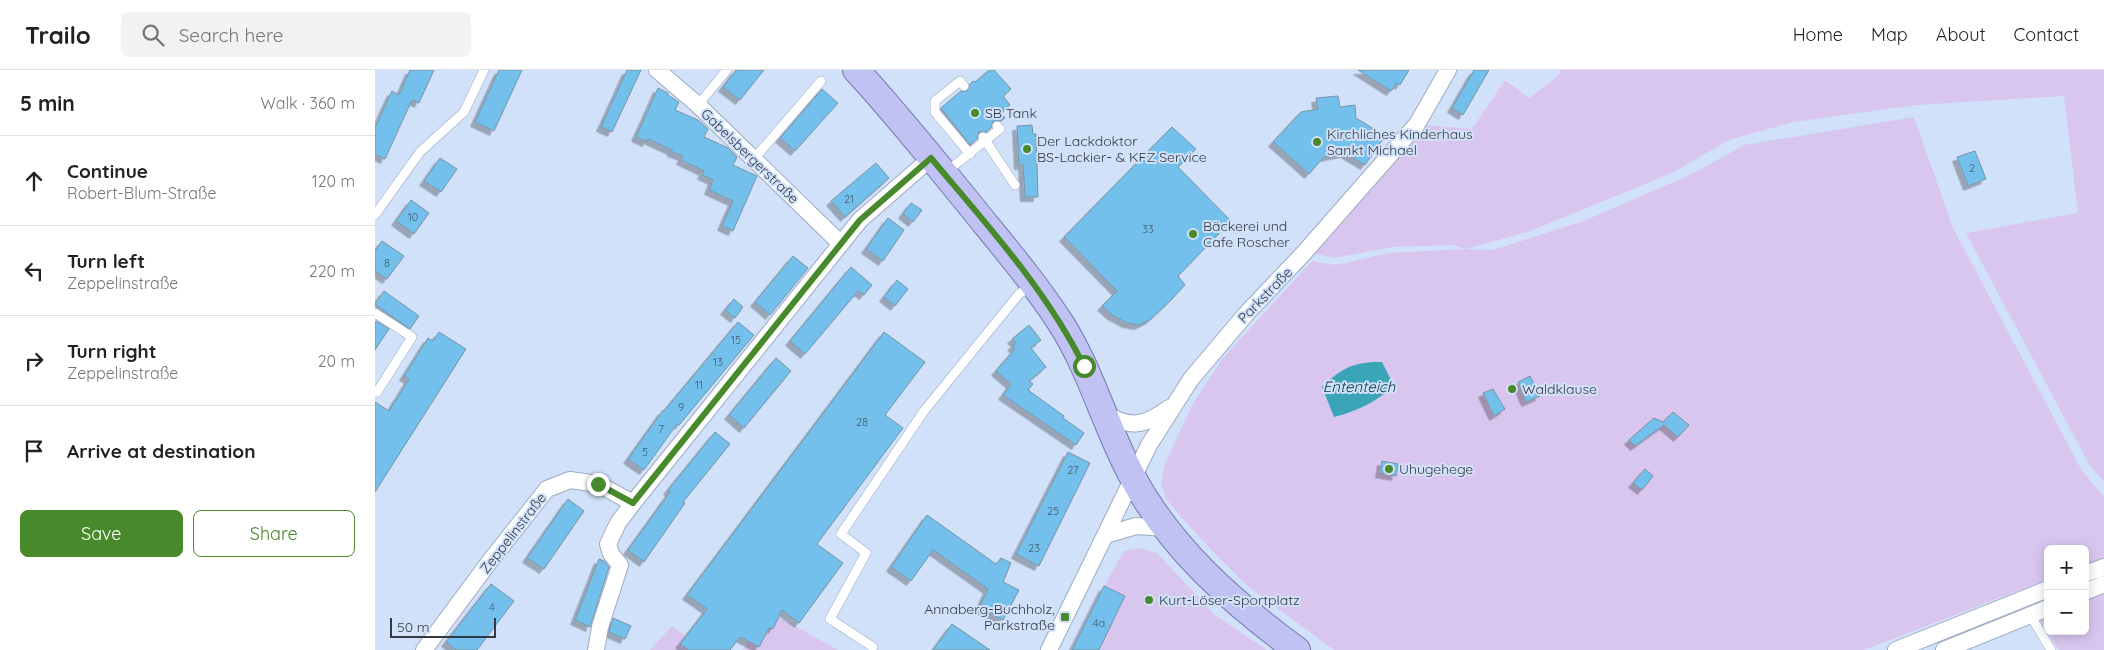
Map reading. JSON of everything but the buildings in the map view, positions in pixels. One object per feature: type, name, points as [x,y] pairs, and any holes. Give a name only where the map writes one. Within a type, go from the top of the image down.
[{"type":"main road","points":[[856,70],[1034,284],[1073,344],[1133,477],[1165,528],[1213,581],[1267,628],[1297,650]]},
{"type":"street","name":"Gabelsbergerstraße","points":[[657,70],[698,105],[841,244]]},
{"type":"street","name":"Parkstraße","points":[[1049,650],[1133,477],[1173,405],[1211,354],[1303,254],[1417,124],[1448,70]]},
{"type":"street","points":[[596,650],[600,627],[620,565],[611,554],[608,544],[618,523],[860,220],[937,166]]},
{"type":"street","points":[[1103,413],[1117,422],[1135,424],[1151,420],[1173,405]]},
{"type":"street","name":"Zeppelinstraße","points":[[424,650],[501,547],[547,490],[570,480],[598,484],[633,503]]},
{"type":"street","points":[[1105,535],[1136,526],[1165,528]]},
{"type":"street","points":[[2089,573],[2104,567]]},
{"type":"street","points":[[2089,590],[2104,584]]},
{"type":"street","points":[[1896,650],[2046,590]]},
{"type":"street","points":[[1944,650],[2044,610]]},
{"type":"lane","points":[[375,215],[420,152],[464,112],[484,70]]},
{"type":"lane","points":[[698,105],[727,70]]},
{"type":"lane","points":[[964,86],[960,81],[948,95],[935,101],[935,112],[969,154]]},
{"type":"lane","points":[[753,160],[821,82]]},
{"type":"lane","points":[[937,166],[969,154],[984,139],[1000,128],[997,126]]},
{"type":"lane","points":[[984,139],[1015,185]]},
{"type":"lane","points":[[873,647],[830,619],[866,553],[841,534],[924,411],[1019,294],[1034,284]]},
{"type":"lane","points":[[375,313],[412,337],[377,392],[375,391]]},
{"type":"lane","points":[[2024,599],[2030,616],[2051,650]]},
{"type":"shaded area","points":[[1561,70],[2104,70],[2104,482],[2090,466],[1966,233],[2078,213],[2064,96],[1917,105],[1793,122],[1729,140],[1672,173],[1528,232],[1465,249],[1453,245],[1393,247],[1335,258],[1312,253],[1425,125],[1472,129],[1505,80],[1529,98],[1558,76]]},
{"type":"shaded area","points":[[1914,117],[1953,228],[2081,469],[2104,497],[2104,558],[2089,564],[2089,545],[2044,545],[2044,581],[1864,650],[1334,650],[1250,588],[1182,518],[1166,499],[1161,483],[1165,463],[1194,402],[1223,358],[1312,261],[1336,265],[1389,253],[1465,249],[1493,250],[1584,221],[1692,174],[1744,145]]},
{"type":"shaded area","name":"Kurt-Löser-Sportplatz","points":[[1141,548],[1157,553],[1215,615],[1267,650],[1072,650],[1124,551]]},
{"type":"shaded area","points":[[2104,590],[2104,650],[2059,650],[2049,635],[2089,635],[2089,596]]},
{"type":"shaded area","points":[[768,611],[838,650],[743,650]]},
{"type":"shaded area","points":[[2044,615],[2044,626],[2038,617]]},
{"type":"shaded area","points":[[672,626],[703,650],[650,650]]},
{"type":"water","name":"Ententeich","points":[[1382,362],[1393,387],[1365,406],[1334,417],[1322,387],[1334,376],[1351,366]]},
{"type":"place","name":"SB Tank","points":[[975,113]]},
{"type":"place","name":"Kirchliches Kinderhaus Sankt Michael","points":[[1317,142]]},
{"type":"place","name":"Der Lackdoktor BS-Lackier- & KFZ Service","points":[[1027,149]]},
{"type":"place","name":"Bäckerei und Cafe Roscher","points":[[1193,234]]},
{"type":"place","name":"Waldklause","points":[[1512,389]]},
{"type":"place","name":"Uhugehege","points":[[1389,469]]},
{"type":"place","name":"Kurt-Löser-Sportplatz","points":[[1149,600]]},
{"type":"place","name":"Annaberg-Buchholz, Parkstraße","points":[[1065,617]]},
{"type":"route","points":[[598,484],[616,492],[633,503],[860,220],[931,158],[1034,284],[1061,323],[1084,366]]}]
